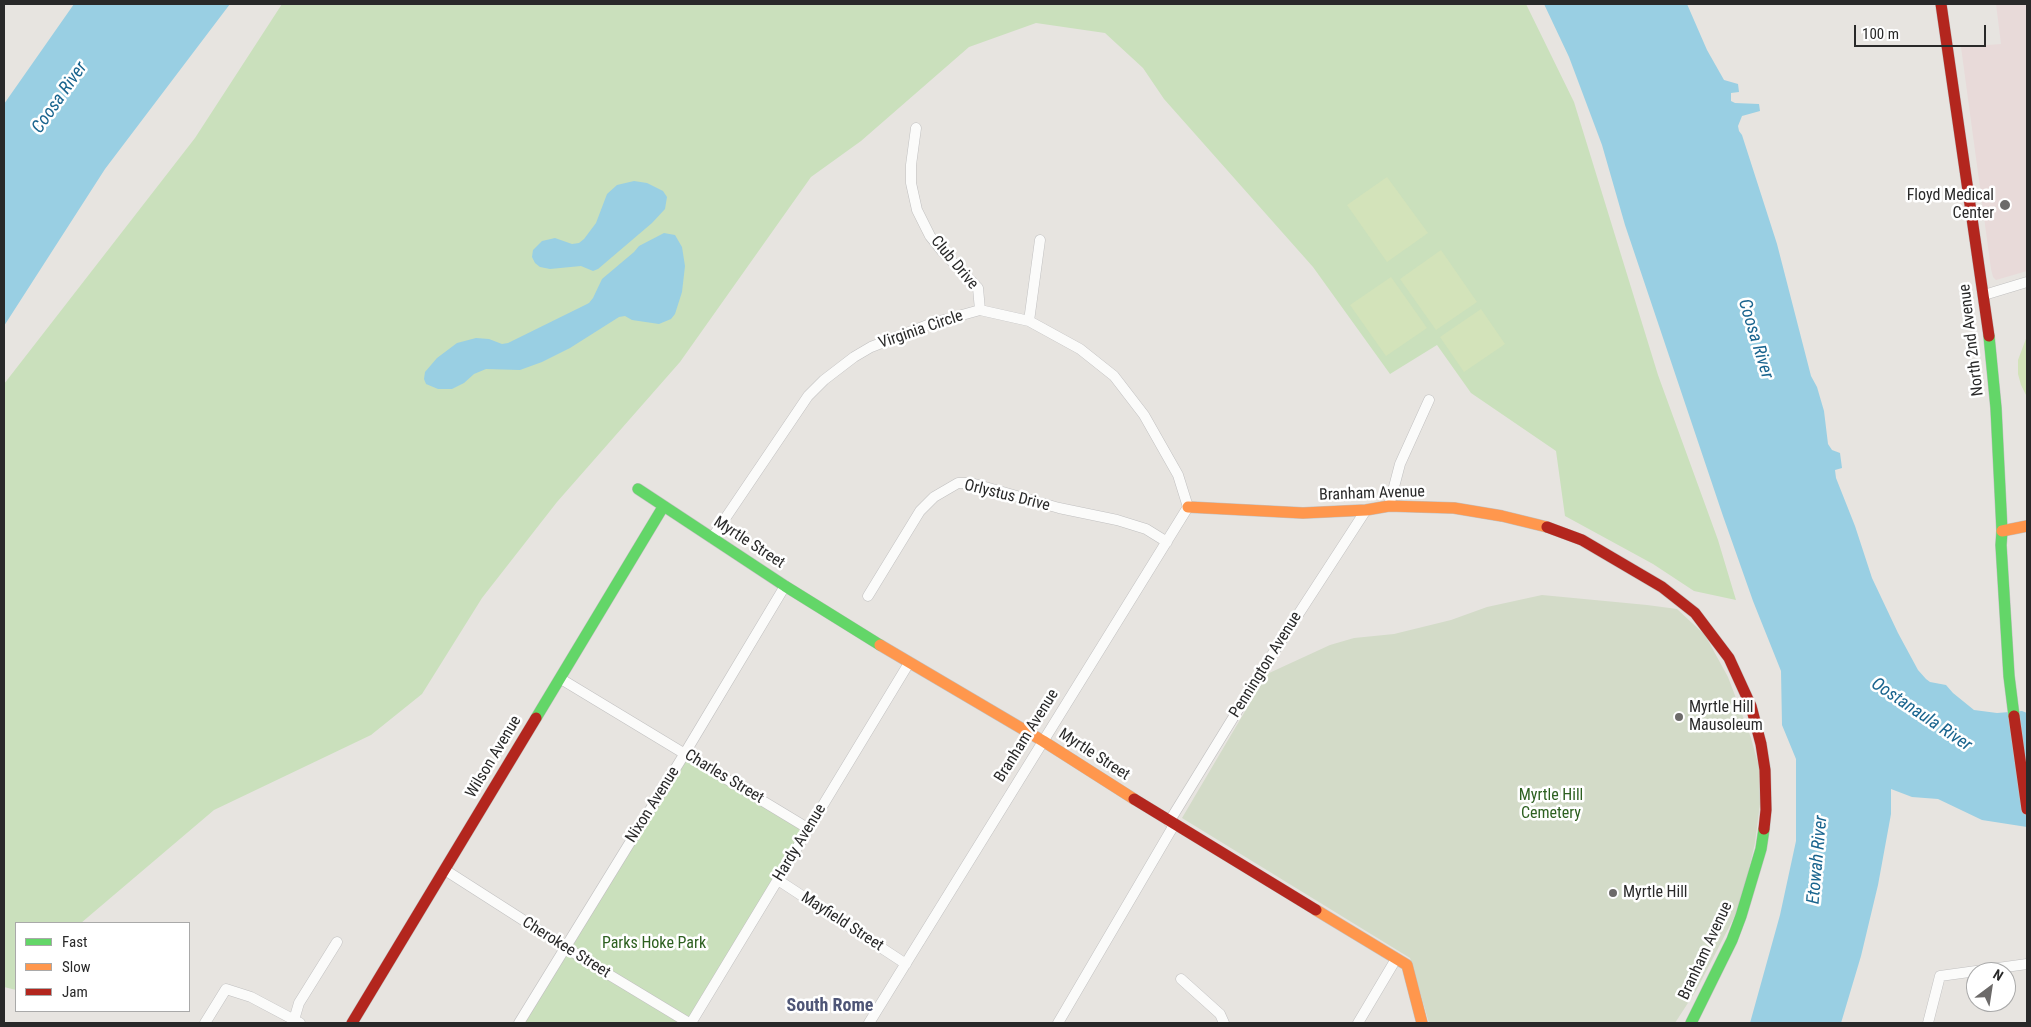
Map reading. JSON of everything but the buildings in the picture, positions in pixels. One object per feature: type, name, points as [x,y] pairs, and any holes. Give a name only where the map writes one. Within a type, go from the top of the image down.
[{"type":"street","name":"North 2nd Avenue","points":[[1941,4],[1993,366],[2002,531],[2000,545],[2009,676],[2027,809]]},
{"type":"street","name":"Club Drive","points":[[916,128],[911,165],[911,184],[917,210],[930,236],[978,288],[980,310]]},
{"type":"street","points":[[1029,321],[1040,240]]},
{"type":"street","points":[[1984,295],[2027,282]]},
{"type":"street","name":"Virginia Circle","points":[[712,538],[808,396],[824,380],[854,357],[871,347],[933,323],[980,310],[1029,321],[1080,349],[1114,376],[1144,415],[1159,439],[1178,475],[1188,507]]},
{"type":"street","points":[[1389,506],[1400,464],[1429,400]]},
{"type":"street","name":"Orlystus Drive","points":[[868,596],[920,511],[939,493],[958,483],[971,484],[1059,508],[1117,520],[1146,529],[1167,542]]},
{"type":"street","name":"Myrtle Street","points":[[638,489],[785,586],[909,663],[1043,741],[1171,823],[1407,965],[1422,1023]]},
{"type":"street","name":"Branham Avenue","points":[[870,1023],[1188,507],[1304,513],[1366,510],[1389,506],[1454,508],[1502,516],[1540,524],[1582,540],[1655,583],[1687,606],[1695,613],[1729,658],[1751,706],[1761,744],[1766,784],[1765,823],[1761,850],[1741,916],[1732,940],[1691,1023]]},
{"type":"street","name":"Wilson Avenue","points":[[352,1023],[663,507]]},
{"type":"street","name":"Pennington Avenue","points":[[1058,1023],[1171,823],[1268,661],[1366,510]]},
{"type":"street","points":[[2002,531],[2027,526]]},
{"type":"street","name":"Nixon Avenue","points":[[519,1023],[785,586]]},
{"type":"street","name":"Hardy Avenue","points":[[690,1023],[909,663]]},
{"type":"street","name":"Charles Street","points":[[561,679],[809,829]]},
{"type":"street","name":"Cherokee Street","points":[[445,870],[565,948],[690,1023]]},
{"type":"street","name":"Mayfield Street","points":[[778,880],[906,964]]},
{"type":"street","points":[[205,1023],[226,988],[250,997],[297,1022],[299,1003],[338,942]]},
{"type":"street","points":[[1358,1023],[1396,959]]},
{"type":"street","points":[[1928,1023],[1940,976],[2027,964]]},
{"type":"street","points":[[1181,979],[1220,1014],[1224,1023]]},
{"type":"shaded area","name":"Floyd Medical Center","points":[[1996,4],[2027,4],[2027,271],[1996,280],[1991,269],[1961,47],[2001,44]]},
{"type":"green space","points":[[282,4],[1526,4],[1574,102],[1658,375],[1718,540],[1736,600],[1694,591],[1653,564],[1565,516],[1556,451],[1471,393],[1437,345],[1390,374],[1313,267],[1164,99],[1143,68],[1105,33],[1036,23],[969,47],[861,141],[811,177],[680,362],[557,502],[482,598],[422,694],[371,735],[214,810],[82,922],[15,922],[15,990],[4,987],[4,384],[195,138]]},
{"type":"green space","points":[[1387,177],[1428,233],[1387,262],[1347,205]]},
{"type":"green space","points":[[1441,250],[1477,302],[1436,330],[1400,279]]},
{"type":"green space","points":[[1391,277],[1427,328],[1386,356],[1350,305]]},
{"type":"green space","points":[[1481,309],[1505,344],[1464,372],[1440,337]]},
{"type":"green space","points":[[2027,336],[2027,397],[2018,374],[2018,360]]},
{"type":"green space","name":"Myrtle Hill Cemetery","points":[[1542,595],[1677,609],[1705,635],[1728,677],[1751,738],[1759,767],[1760,804],[1755,843],[1741,904],[1697,989],[1675,1023],[1429,1023],[1410,958],[1182,818],[1267,674],[1330,645],[1354,638],[1394,634],[1451,620],[1487,607]]},
{"type":"green space","name":"Parks Hoke Park","points":[[685,753],[809,829],[691,1023],[519,1023]]},
{"type":"water","name":"Coosa River","points":[[74,4],[230,4],[105,169],[4,326],[4,104]]},
{"type":"water","points":[[1544,4],[1687,4],[1707,50],[1724,80],[1738,84],[1739,92],[1731,93],[1731,101],[1735,103],[1759,104],[1760,111],[1742,116],[1738,126],[1739,131],[1742,135],[1777,244],[1811,376],[1817,387],[1824,411],[1828,444],[1832,450],[1840,453],[1842,468],[1835,470],[1836,478],[1855,526],[1872,578],[1898,633],[1918,670],[1926,679],[1930,682],[1946,685],[1974,710],[1997,713],[2022,711],[2027,713],[2027,827],[1982,820],[1938,799],[1912,797],[1891,789],[1891,814],[1878,885],[1861,956],[1841,1023],[1750,1023],[1780,915],[1796,841],[1796,759],[1782,725],[1781,671],[1753,601],[1723,516],[1625,225],[1602,145],[1569,57]]},
{"type":"water","points":[[634,181],[647,183],[663,191],[667,197],[665,209],[652,223],[598,269],[593,271],[581,266],[550,269],[540,267],[535,263],[532,257],[533,250],[542,241],[555,238],[572,244],[579,243],[584,239],[596,223],[607,194],[617,185]]},
{"type":"water","points":[[664,233],[675,235],[682,247],[685,266],[682,292],[675,314],[671,319],[659,324],[632,320],[625,316],[619,317],[570,348],[542,362],[520,370],[486,369],[474,374],[464,383],[452,389],[438,389],[426,384],[424,379],[425,372],[437,358],[457,343],[476,338],[489,339],[502,344],[508,343],[589,303],[602,279],[639,246]]},
{"type":"traffic: fast","points":[[1989,336],[1996,408],[2002,531],[2001,545],[2009,676],[2014,716]]},
{"type":"traffic: fast","points":[[638,489],[785,586],[880,645]]},
{"type":"traffic: fast","points":[[536,718],[663,507]]},
{"type":"traffic: fast","points":[[1691,1023],[1732,940],[1761,849],[1764,829]]},
{"type":"traffic: slow","points":[[1188,507],[1303,513],[1366,510],[1389,506],[1454,508],[1502,516],[1547,527]]},
{"type":"traffic: slow","points":[[2002,531],[2027,526]]},
{"type":"traffic: slow","points":[[880,645],[1043,741],[1134,799]]},
{"type":"traffic: slow","points":[[1316,910],[1407,965],[1422,1023]]},
{"type":"traffic: jam","points":[[1941,4],[1989,336]]},
{"type":"traffic: jam","points":[[1547,527],[1582,540],[1662,587],[1695,613],[1729,658],[1751,706],[1761,744],[1765,770],[1766,810],[1764,829]]},
{"type":"traffic: jam","points":[[2014,716],[2027,809]]},
{"type":"traffic: jam","points":[[352,1023],[536,718]]},
{"type":"traffic: jam","points":[[1134,799],[1316,910]]},
{"type":"place","name":"Floyd Medical Center","points":[[2005,205]]},
{"type":"place","name":"Myrtle Hill Mausoleum","points":[[1679,717]]},
{"type":"place","name":"Myrtle Hill","points":[[1613,893]]},
{"type":"district","name":"South Rome","points":[[830,1006]]},
{"type":"water label","name":"Oostanaula River","points":[[1921,715]]},
{"type":"water label","name":"Etowah River","points":[[1818,860]]}]
